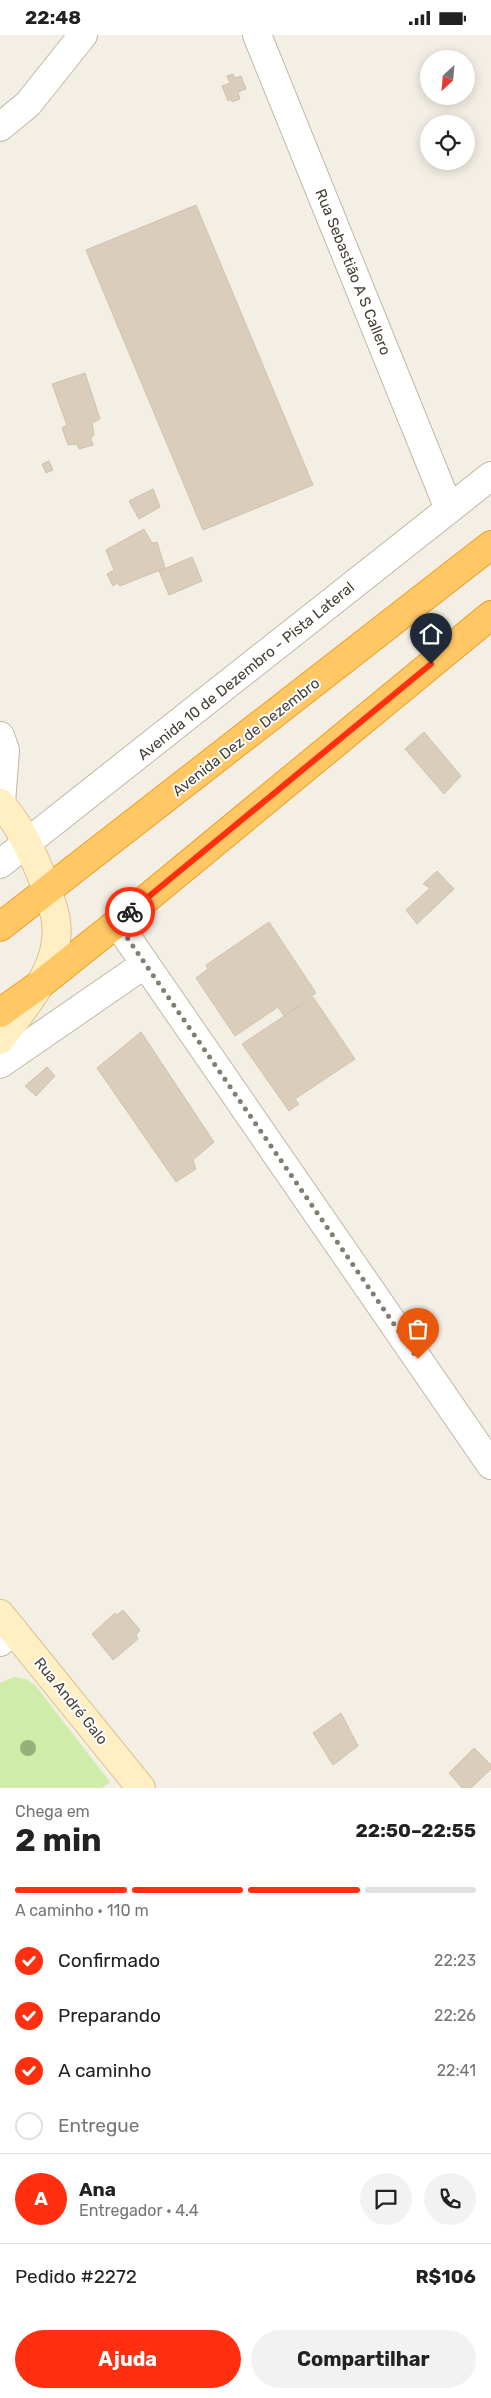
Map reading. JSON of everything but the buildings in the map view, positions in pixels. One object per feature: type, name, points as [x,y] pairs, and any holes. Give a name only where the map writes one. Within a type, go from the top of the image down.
[{"type":"highway","name":"Avenida Dez de Dezembro","points":[[0,927],[491,545]]},
{"type":"highway","points":[[0,1013],[42,983],[117,923],[491,615]]},
{"type":"street","points":[[0,127],[28,104],[83,35]]},
{"type":"street","name":"Rua Sebastião A S Callero","points":[[257,35],[450,509]]},
{"type":"street","name":"Avenida 10 de Dezembro - Pista Lateral","points":[[0,864],[28,844],[491,476]]},
{"type":"street","points":[[0,736],[5,750],[0,803],[28,844],[48,891],[56,923],[56,945],[42,983],[0,1039]]},
{"type":"street","points":[[117,923],[491,1465]]},
{"type":"street","points":[[0,1064],[145,964]]},
{"type":"street","name":"Rua André Galo","points":[[4,1629],[141,1788]]},
{"type":"green space","points":[[14,1677],[26,1679],[35,1685],[110,1782],[102,1788],[0,1788],[0,1683]]},
{"type":"way so far","points":[[130,912],[117,923],[418,1359]]},
{"type":"route","points":[[130,912],[431,664]]}]
